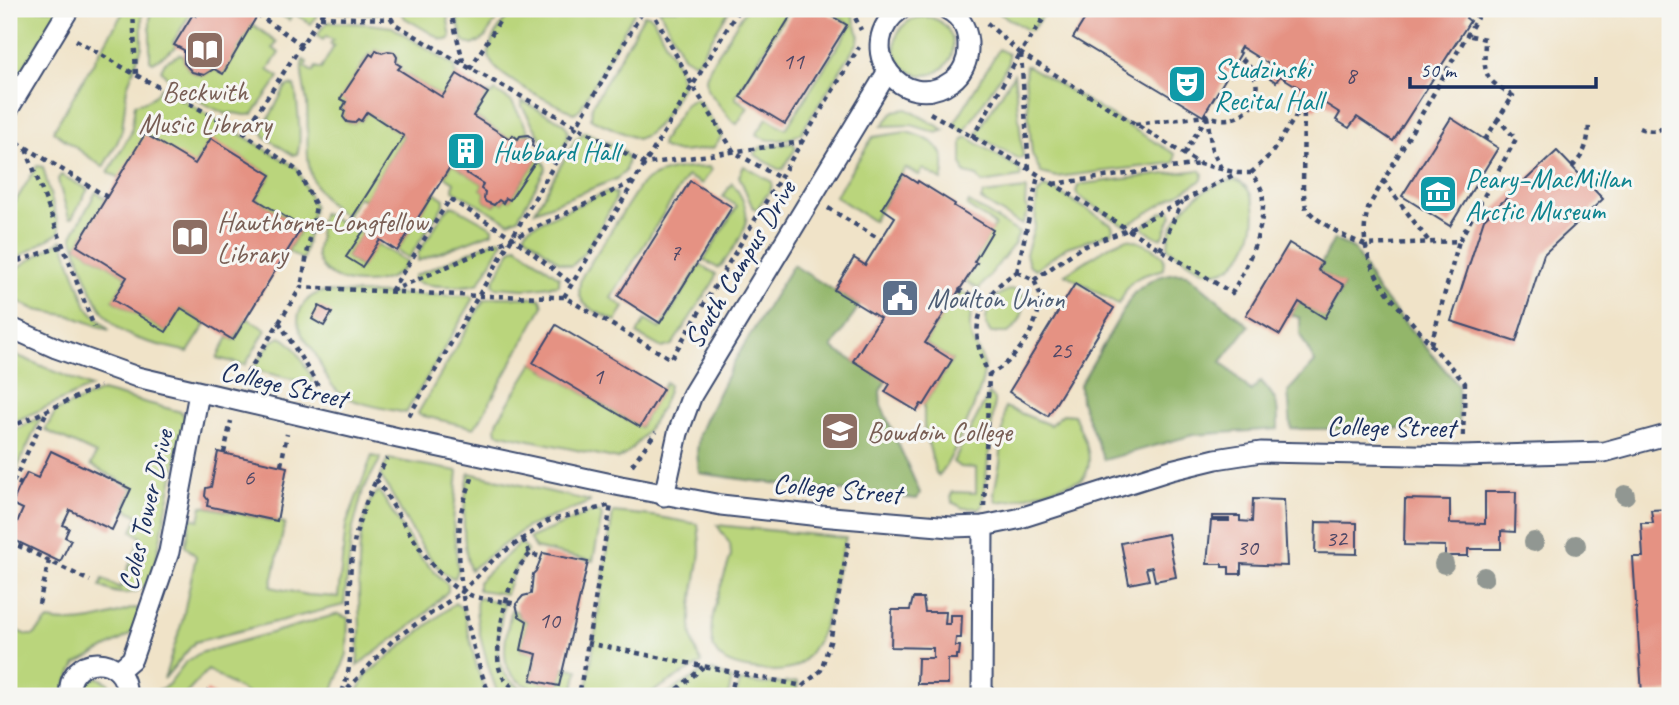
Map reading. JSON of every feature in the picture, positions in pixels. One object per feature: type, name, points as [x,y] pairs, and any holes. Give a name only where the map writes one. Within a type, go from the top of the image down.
[{"type":"street","points":[[9,108],[69,9]]},
{"type":"street","points":[[901,9],[888,19],[881,33],[882,62],[900,84],[914,90],[929,91],[943,87],[955,79],[964,67],[968,53],[968,38],[963,24],[947,9]]},
{"type":"street","name":"South Campus Drive","points":[[664,496],[678,433],[692,395],[888,71]]},
{"type":"street","name":"College Street","points":[[9,327],[55,348],[125,373],[199,393],[664,496],[820,516],[951,527],[983,526],[1017,519],[1171,470],[1261,452],[1462,456],[1604,452],[1670,434]]},
{"type":"street","name":"Coles Tower Drive","points":[[118,671],[132,659],[169,552],[199,393]]},
{"type":"street","points":[[982,696],[983,526]]},
{"type":"street","points":[[70,696],[70,683],[80,668],[98,663],[118,671],[124,681],[125,696]]},
{"type":"path","points":[[134,9],[136,75]]},
{"type":"path","points":[[244,134],[326,9]]},
{"type":"path","points":[[385,9],[395,24],[470,69],[578,125],[645,164],[803,142]]},
{"type":"path","points":[[450,9],[464,65]]},
{"type":"path","points":[[470,69],[507,9]]},
{"type":"path","points":[[409,416],[644,9]]},
{"type":"path","points":[[651,9],[693,86],[734,152],[780,178]]},
{"type":"path","points":[[564,297],[739,9]]},
{"type":"path","points":[[301,287],[480,296],[564,297],[671,359],[865,38],[851,9]]},
{"type":"path","points":[[972,138],[1020,53],[1050,9]]},
{"type":"path","points":[[1462,456],[1465,383],[1383,289],[1368,257],[1364,222],[1383,180],[1482,9]]},
{"type":"path","points":[[257,15],[302,45]]},
{"type":"path","points":[[320,17],[391,19]]},
{"type":"path","points":[[981,18],[1020,53],[1200,164],[1238,173],[1251,173],[1271,153],[1304,104],[1303,187],[1306,209],[1342,235],[1365,245],[1459,241]]},
{"type":"path","points":[[57,29],[244,134],[298,170],[316,206],[301,287],[241,382]]},
{"type":"path","points":[[1467,35],[1485,39],[1484,69],[1493,84],[1513,96],[1485,140]]},
{"type":"path","points":[[1020,53],[1029,169]]},
{"type":"path","points":[[1135,124],[1206,115],[1223,120],[1233,119],[1249,108],[1255,100],[1256,80],[1253,71],[1239,57]]},
{"type":"path","points":[[926,110],[1029,169],[1232,293],[1247,266],[1260,224],[1262,190],[1251,173]]},
{"type":"path","points":[[1184,154],[1206,115]]},
{"type":"path","points":[[1206,115],[1212,150],[1221,169]]},
{"type":"path","points":[[1431,344],[1459,241],[1516,139],[1498,119]]},
{"type":"path","points":[[1572,167],[1583,156],[1589,124]]},
{"type":"path","points":[[1639,128],[1650,133],[1670,124]]},
{"type":"path","points":[[9,137],[107,197]]},
{"type":"path","points":[[26,149],[94,327]]},
{"type":"path","points":[[1053,184],[1200,164]]},
{"type":"path","points":[[1034,280],[1080,248],[1127,230],[1238,173]]},
{"type":"path","points":[[983,526],[989,374],[981,360],[976,332],[981,312],[992,293],[1017,272],[1038,176]]},
{"type":"path","points":[[390,292],[635,180]]},
{"type":"path","points":[[1383,180],[1430,243]]},
{"type":"path","points":[[390,292],[450,199],[513,238],[572,284]]},
{"type":"path","points":[[1160,250],[1183,201]]},
{"type":"path","points":[[824,205],[881,240]]},
{"type":"path","points":[[9,264],[63,246]]},
{"type":"path","points":[[989,374],[1002,370],[1016,355],[1039,308],[1040,293],[1034,280],[1017,272]]},
{"type":"path","points":[[958,290],[988,301]]},
{"type":"path","points":[[279,323],[319,387]]},
{"type":"path","points":[[9,428],[101,386]]},
{"type":"path","points":[[9,491],[11,479],[47,411]]},
{"type":"path","points":[[224,453],[232,420]]},
{"type":"path","points":[[281,465],[286,433]]},
{"type":"path","points":[[340,696],[350,674],[350,581],[354,535],[366,499],[387,458]]},
{"type":"path","points":[[472,478],[460,517],[459,552],[463,592],[479,670],[490,696]]},
{"type":"path","points":[[11,479],[21,484]]},
{"type":"path","points":[[376,479],[438,571],[463,592],[516,604]]},
{"type":"path","points":[[340,696],[393,640],[463,592],[494,559],[548,521],[611,505],[579,696]]},
{"type":"path","points":[[802,696],[803,686],[821,670],[830,642],[850,537]]},
{"type":"path","points":[[523,539],[530,554]]},
{"type":"path","points":[[9,541],[90,581]]},
{"type":"path","points":[[530,554],[542,557]]},
{"type":"path","points":[[530,554],[514,577],[507,602],[499,646],[499,668],[509,684],[521,693],[535,696]]},
{"type":"path","points":[[39,604],[49,561]]},
{"type":"path","points":[[587,643],[803,686]]},
{"type":"path","points":[[670,696],[704,666]]},
{"type":"path","points":[[730,696],[736,673]]},
{"type":"path","points":[[202,696],[206,691],[215,696]]},
{"type":"green space","points":[[9,9],[59,9],[9,92]]},
{"type":"green space","points":[[125,9],[142,9],[142,47],[127,87],[122,130],[103,167],[53,131]]},
{"type":"green space","points":[[150,9],[192,11],[173,42],[175,48],[153,62],[150,60]]},
{"type":"green space","points":[[272,9],[321,9],[311,24],[293,13],[289,20]]},
{"type":"green space","points":[[336,9],[382,11],[375,14],[338,12]]},
{"type":"green space","points":[[398,9],[446,9],[451,38],[441,39],[405,18]]},
{"type":"green space","points":[[455,9],[503,9],[484,39],[473,45],[462,38]]},
{"type":"green space","points":[[512,9],[636,9],[580,109],[574,113],[526,89],[493,65],[489,57],[490,45]]},
{"type":"green space","points":[[659,9],[730,9],[699,59],[693,62],[683,56]]},
{"type":"green space","points":[[746,9],[789,9],[735,98],[748,107],[737,124],[707,89],[706,78],[711,65]]},
{"type":"green space","points":[[837,9],[851,10],[859,35],[858,42],[801,133],[779,140],[756,135],[767,118],[786,129],[851,25],[834,14]]},
{"type":"green space","points":[[992,9],[1047,9],[1032,30],[1028,30]]},
{"type":"green space","points":[[644,15],[653,18],[678,67],[682,86],[658,124],[645,136],[637,139],[591,119],[592,106]]},
{"type":"green space","points":[[918,17],[930,17],[945,25],[953,40],[953,52],[945,67],[930,75],[918,75],[903,67],[895,52],[895,40],[903,25]]},
{"type":"green space","points":[[329,22],[392,27],[456,67],[454,72],[457,74],[442,97],[398,69],[400,66],[396,63],[397,57],[392,51],[382,53],[376,50],[373,56],[369,54],[341,99],[346,102],[342,108],[345,111],[343,117],[347,122],[354,123],[358,119],[361,121],[367,112],[404,136],[364,200],[358,197],[346,217],[330,205],[320,192],[309,167],[307,104],[302,65],[303,60],[307,62],[305,67],[313,72],[316,67],[321,69],[334,46],[330,44],[333,40],[326,36],[323,40],[317,36]]},
{"type":"green space","points":[[252,24],[277,42],[273,48],[279,53],[268,70],[279,77],[253,114],[226,114],[217,110],[182,90],[161,70],[165,62],[180,54],[183,55],[187,67],[195,74],[204,75],[214,69],[223,74]]},
{"type":"green space","points":[[999,49],[1008,54],[1008,64],[964,132],[954,124]]},
{"type":"green space","points":[[1026,66],[1175,154],[1175,161],[1056,177],[1041,173],[1032,154]]},
{"type":"green space","points":[[1014,74],[1023,156],[1019,159],[977,133]]},
{"type":"green space","points":[[289,85],[294,86],[296,92],[300,141],[297,154],[293,155],[265,137],[262,131]]},
{"type":"green space","points":[[161,87],[297,168],[314,206],[303,260],[288,251],[302,227],[256,199],[271,175],[211,139],[195,164],[119,177],[108,173],[131,133],[135,104],[150,98]]},
{"type":"green space","points":[[495,91],[512,102],[531,136],[524,134],[518,139],[513,135],[510,139],[474,116],[488,93],[492,95]]},
{"type":"green space","points":[[694,99],[699,101],[722,136],[713,148],[679,152],[661,146],[686,104]]},
{"type":"green space","points":[[522,101],[562,122],[568,129],[567,141],[558,155],[546,147],[522,106]]},
{"type":"green space","points":[[907,109],[945,130],[937,133],[912,125],[882,126],[894,111]]},
{"type":"green space","points":[[585,132],[622,149],[628,159],[625,172],[616,179],[535,211],[575,140]]},
{"type":"green space","points":[[906,132],[924,138],[937,147],[944,160],[942,180],[923,169],[919,175],[905,168],[873,221],[835,196],[873,137]]},
{"type":"green space","points":[[967,137],[1018,168],[1020,177],[982,183],[977,176],[965,173],[962,165],[962,142]]},
{"type":"green space","points":[[793,143],[796,148],[783,169],[778,169],[754,154],[761,147]]},
{"type":"green space","points":[[538,158],[546,168],[518,218],[509,222],[453,190],[454,182],[445,176],[452,164],[483,184],[481,189],[485,192],[484,199],[494,205],[499,200],[503,203],[506,198],[510,200]]},
{"type":"green space","points":[[37,166],[43,167],[60,232],[9,263],[9,212]]},
{"type":"green space","points":[[744,166],[772,182],[771,189],[756,210],[739,176]]},
{"type":"green space","points":[[709,167],[712,169],[702,184],[687,176],[611,298],[624,307],[616,321],[586,305],[579,294],[582,276],[641,184],[665,172]]},
{"type":"green space","points":[[1200,170],[1203,173],[1202,180],[1127,225],[1078,196],[1076,192],[1082,184]]},
{"type":"green space","points":[[61,175],[88,189],[72,218],[69,218],[59,184]]},
{"type":"green space","points":[[1236,180],[1247,189],[1253,203],[1255,219],[1244,251],[1234,264],[1221,271],[1206,271],[1168,248],[1174,223],[1190,202],[1212,187]]},
{"type":"green space","points":[[732,183],[745,206],[745,226],[736,244],[718,268],[704,260],[737,206],[723,197]]},
{"type":"green space","points":[[1044,187],[1058,192],[1111,224],[1113,228],[1111,233],[1067,247],[1036,269],[1029,265],[1026,254],[1035,225],[1037,195]]},
{"type":"green space","points":[[1026,189],[1025,205],[1028,211],[1022,225],[981,200],[984,194]]},
{"type":"green space","points":[[96,192],[106,199],[77,246],[127,277],[113,300],[166,332],[181,308],[206,324],[188,352],[131,336],[119,329],[108,318],[92,293],[72,236]]},
{"type":"green space","points":[[434,192],[444,199],[444,204],[409,258],[397,251]]},
{"type":"green space","points":[[606,192],[616,193],[615,200],[589,245],[571,266],[559,262],[524,234],[529,227]]},
{"type":"green space","points":[[969,202],[1019,233],[1014,244],[979,289],[965,281],[995,225],[967,206]]},
{"type":"green space","points":[[452,205],[493,228],[493,232],[418,261],[418,253],[445,211]]},
{"type":"green space","points":[[1170,210],[1172,215],[1163,237],[1159,238],[1143,229],[1144,225],[1161,213]]},
{"type":"green space","points":[[323,213],[362,234],[346,257],[361,267],[377,244],[407,262],[400,272],[375,282],[345,281],[332,276],[322,267],[317,256]]},
{"type":"green space","points":[[499,239],[503,241],[479,283],[446,286],[414,281],[414,276]]},
{"type":"green space","points":[[1126,239],[1157,251],[1163,257],[1164,263],[1163,269],[1133,281],[1118,304],[1065,274],[1113,244]]},
{"type":"green space","points":[[1334,239],[1355,250],[1376,289],[1458,385],[1459,422],[1451,429],[1291,429],[1288,391],[1315,362],[1300,335],[1300,318],[1291,315],[1299,302],[1325,317],[1344,286],[1318,270]]},
{"type":"green space","points":[[62,240],[87,307],[109,330],[71,316],[36,310],[9,297],[14,270]]},
{"type":"green space","points":[[517,246],[559,277],[559,285],[525,289],[495,287],[494,280],[512,248]]},
{"type":"green space","points":[[700,265],[716,274],[714,281],[672,345],[662,348],[637,334],[645,320],[660,329]]},
{"type":"green space","points":[[793,265],[859,306],[832,348],[886,381],[880,391],[881,405],[920,493],[917,499],[699,473],[699,434],[705,420],[735,360]]},
{"type":"green space","points":[[1178,273],[1187,274],[1249,326],[1221,362],[1251,391],[1261,381],[1267,388],[1276,403],[1278,429],[1193,435],[1104,460],[1081,401],[1080,385],[1133,294],[1154,279]]},
{"type":"green space","points":[[1013,289],[1024,297],[1021,317],[1008,333],[991,333],[986,325],[989,307],[996,297]]},
{"type":"green space","points":[[958,290],[974,299],[970,332],[983,362],[983,376],[967,422],[939,476],[924,427],[924,405],[952,360],[925,343]]},
{"type":"green space","points":[[321,292],[474,298],[406,413],[350,399],[331,383],[302,334],[298,321],[304,303]]},
{"type":"green space","points":[[496,297],[541,299],[543,306],[480,420],[474,428],[419,415],[484,300]]},
{"type":"green space","points":[[247,318],[266,330],[245,365],[217,358],[228,337],[234,340]]},
{"type":"green space","points":[[280,337],[290,343],[298,353],[313,380],[311,384],[255,370],[254,367],[271,342]]},
{"type":"green space","points":[[9,352],[91,387],[9,424]]},
{"type":"green space","points":[[533,363],[640,427],[666,382],[669,385],[650,427],[634,447],[618,459],[497,433],[498,420]]},
{"type":"green space","points":[[102,391],[181,412],[185,417],[153,575],[142,588],[130,593],[115,592],[100,586],[103,579],[120,588],[141,537],[132,531],[139,516],[124,508],[133,488],[91,465],[96,454],[45,430],[56,411]]},
{"type":"green space","points":[[989,394],[994,399],[994,406],[983,505],[981,508],[963,508],[952,502],[951,495],[953,492],[976,493],[976,468],[960,467],[953,462]]},
{"type":"green space","points":[[1005,407],[1050,425],[1063,414],[1074,415],[1089,457],[1089,465],[1081,480],[1014,500],[996,502],[994,493],[1000,463]]},
{"type":"green space","points":[[41,417],[14,475],[9,472],[9,433]]},
{"type":"green space","points":[[372,456],[381,458],[363,490],[352,532],[344,605],[195,642],[164,679],[182,622],[196,556],[185,546],[191,518],[199,520],[202,506],[285,523],[271,587],[307,595],[338,597],[346,525]]},
{"type":"green space","points":[[388,459],[458,471],[453,522],[458,570],[455,578],[446,574],[426,553],[380,476]]},
{"type":"green space","points":[[469,473],[590,502],[527,527],[470,570],[464,522]]},
{"type":"green space","points":[[379,491],[422,559],[448,585],[448,591],[420,619],[357,666],[361,534],[365,515]]},
{"type":"green space","points":[[594,511],[600,512],[602,516],[593,561],[535,548],[529,538]]},
{"type":"green space","points":[[613,512],[698,524],[700,551],[691,622],[695,650],[702,663],[645,696],[586,696]]},
{"type":"green space","points":[[717,525],[846,538],[822,632],[805,659],[796,666],[779,671],[745,668],[724,660],[714,648],[712,623],[731,555],[730,544]]},
{"type":"green space","points":[[521,542],[527,551],[515,569],[506,594],[478,590],[478,582]]},
{"type":"green space","points":[[478,598],[504,603],[498,650],[504,673],[526,690],[544,696],[499,696],[479,631],[476,606]]},
{"type":"green space","points":[[455,603],[463,609],[477,668],[487,696],[356,696],[366,675]]},
{"type":"green space","points":[[134,608],[140,609],[136,628],[128,636],[76,664],[62,693],[51,696],[9,696],[9,627],[27,635],[34,635],[48,620],[81,621]]},
{"type":"green space","points":[[511,610],[527,621],[521,650],[537,654],[531,680],[559,686],[564,667],[578,670],[572,696],[525,685],[509,670],[505,649]]},
{"type":"green space","points":[[338,614],[348,618],[347,654],[331,696],[251,696],[208,670],[184,696],[148,696],[168,685],[185,663],[200,653]]},
{"type":"green space","points":[[711,670],[732,679],[728,696],[663,696],[701,673]]},
{"type":"green space","points":[[97,677],[109,683],[111,696],[83,696],[85,684]]},
{"type":"green space","points":[[740,681],[763,684],[798,682],[796,696],[736,696]]},
{"type":"building","points":[[200,9],[261,9],[223,74],[214,69],[204,75],[192,72],[184,63],[184,50],[174,45],[193,14],[196,16]]},
{"type":"building","points":[[795,9],[820,9],[847,25],[785,124],[740,97]]},
{"type":"building","points":[[1091,9],[1471,9],[1466,18],[1470,21],[1393,141],[1357,117],[1349,128],[1336,120],[1340,113],[1321,101],[1315,110],[1304,104],[1297,99],[1303,90],[1280,76],[1276,82],[1264,74],[1270,65],[1241,47],[1238,52],[1241,53],[1203,116],[1073,38]]},
{"type":"building","name":"Hubbard Hall","points":[[376,50],[382,53],[394,52],[396,63],[401,66],[398,69],[442,97],[457,74],[488,93],[473,116],[510,139],[513,135],[518,139],[528,135],[533,139],[532,146],[537,149],[535,152],[540,155],[510,200],[506,198],[503,203],[499,200],[494,205],[484,199],[485,192],[481,189],[483,184],[452,164],[397,251],[380,240],[362,267],[346,257],[364,230],[350,221],[404,136],[367,112],[361,121],[358,119],[354,123],[347,122],[343,117],[345,111],[342,109],[346,102],[340,99],[370,54],[373,56]]},
{"type":"building","points":[[1451,118],[1498,148],[1450,226],[1402,196]]},
{"type":"building","name":"Hawthorne-Longfellow Library","points":[[145,134],[195,164],[211,138],[271,175],[256,199],[302,227],[233,340],[181,308],[166,332],[113,300],[127,277],[77,246]]},
{"type":"building","points":[[1557,151],[1603,199],[1544,254],[1516,342],[1451,321],[1484,219]]},
{"type":"building","name":"Moulton Union","points":[[903,174],[993,230],[974,262],[977,263],[925,343],[952,360],[924,405],[921,404],[917,411],[885,392],[890,384],[853,361],[880,318],[834,290],[854,258],[865,265],[895,217],[882,208]]},
{"type":"building","points":[[690,181],[732,207],[660,323],[618,296]]},
{"type":"building","points":[[1289,243],[1322,263],[1318,270],[1344,285],[1325,318],[1299,302],[1280,335],[1246,315]]},
{"type":"building","points":[[1075,284],[1114,308],[1048,416],[1009,392]]},
{"type":"building","points":[[319,306],[332,313],[324,326],[312,319]]},
{"type":"building","points":[[556,325],[663,389],[640,427],[533,363]]},
{"type":"building","points":[[51,451],[131,489],[112,530],[70,510],[63,525],[69,528],[65,537],[71,540],[60,562],[10,538],[23,509],[12,504],[18,490],[27,473],[38,478]]},
{"type":"building","points":[[218,452],[287,467],[277,521],[207,506],[206,488],[211,487]]},
{"type":"building","points":[[1485,492],[1516,492],[1515,532],[1501,531],[1501,549],[1468,549],[1468,556],[1445,556],[1445,546],[1404,545],[1405,499],[1450,500],[1450,523],[1485,524]]},
{"type":"building","points":[[1253,499],[1284,500],[1287,566],[1241,564],[1241,574],[1229,574],[1229,567],[1207,564],[1211,521],[1229,521],[1212,519],[1212,516],[1240,516],[1240,521],[1252,522]]},
{"type":"building","points":[[1670,509],[1670,692],[1642,694],[1633,557],[1643,557],[1641,523],[1653,523],[1651,510]]},
{"type":"building","points":[[1316,522],[1357,523],[1357,554],[1315,553]]},
{"type":"building","points":[[1168,534],[1176,577],[1155,581],[1152,567],[1146,568],[1149,580],[1129,584],[1121,543]]},
{"type":"building","points":[[543,553],[588,562],[559,686],[531,680],[537,654],[521,650],[527,621],[519,616],[516,604],[523,596],[531,594],[533,574]]},
{"type":"building","points":[[913,598],[923,598],[925,612],[946,612],[945,624],[950,624],[950,615],[962,615],[961,638],[956,638],[955,646],[960,646],[959,655],[956,655],[956,659],[948,659],[948,684],[917,684],[918,658],[933,658],[933,648],[891,647],[892,610],[910,610]]},
{"type":"building","points":[[207,690],[219,696],[203,696]]},
{"type":"place","name":"Beckwith Music Library","points":[[205,50]]},
{"type":"place","name":"Studzinski Recital Hall","points":[[1187,84]]},
{"type":"place","name":"Hubbard Hall","points":[[466,151]]},
{"type":"place","name":"Peary–MacMillan Arctic Museum","points":[[1438,194]]},
{"type":"place","name":"Hawthorne-Longfellow Library","points":[[190,237]]},
{"type":"place","name":"Moulton Union","points":[[900,298]]},
{"type":"place","name":"Bowdoin College","points":[[840,431]]}]
